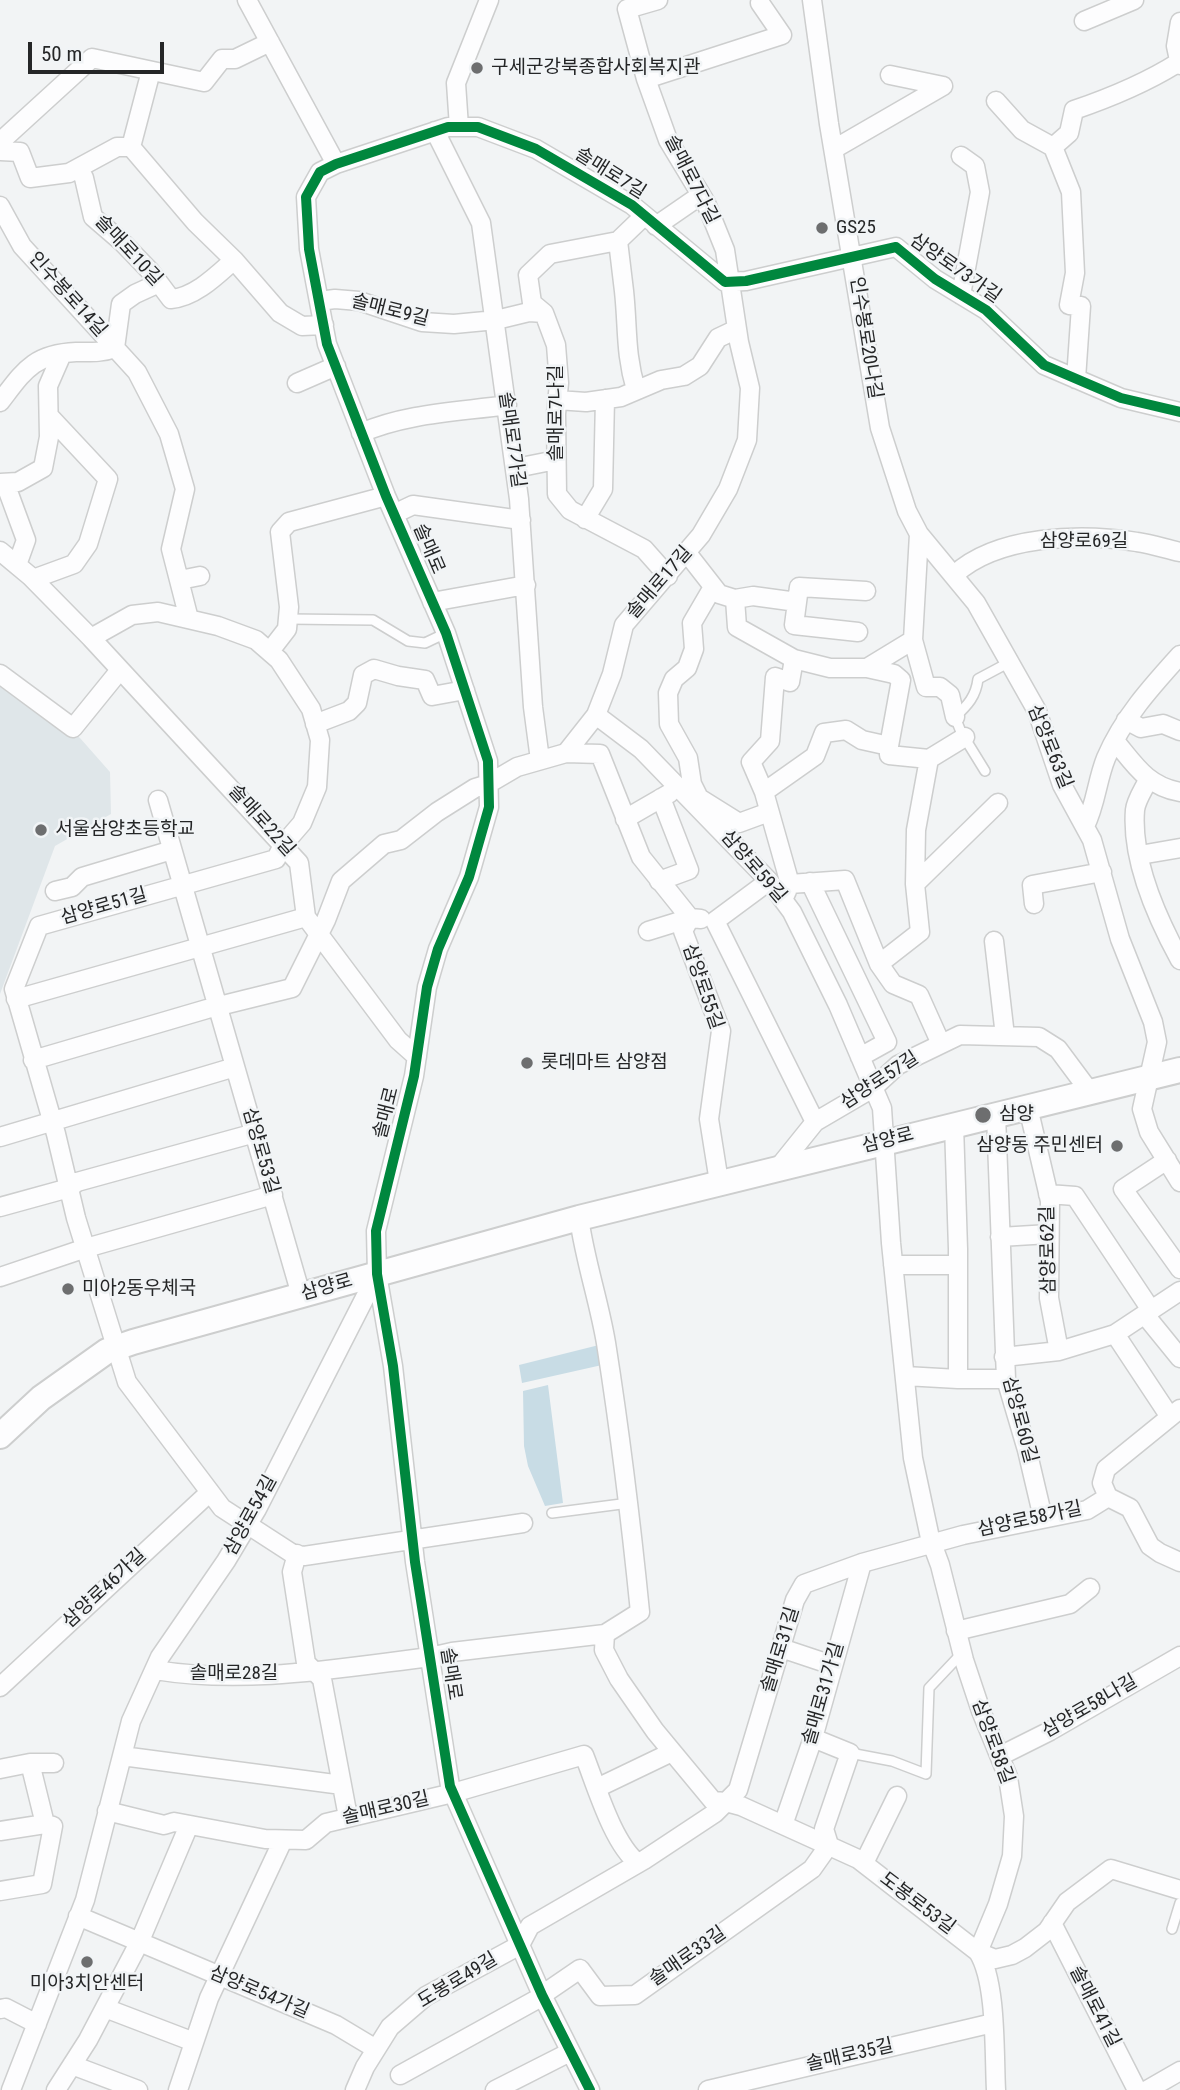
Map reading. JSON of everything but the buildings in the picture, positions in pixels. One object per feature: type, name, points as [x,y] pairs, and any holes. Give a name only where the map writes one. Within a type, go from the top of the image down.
[{"type":"main road","name":"삼양로","points":[[0,1436],[41,1398],[107,1350],[579,1218],[1180,1070]]},
{"type":"street","points":[[247,0],[336,164]]},
{"type":"street","points":[[459,127],[456,83],[489,0]]},
{"type":"street","name":"솔매로7다길","points":[[658,0],[627,9],[646,79],[668,140],[701,195],[725,250],[731,282]]},
{"type":"street","name":"인수봉로20나길","points":[[811,0],[880,428],[907,511],[919,534],[954,576]]},
{"type":"street","points":[[1084,22],[1134,0]]},
{"type":"street","points":[[646,79],[782,34],[761,3]]},
{"type":"street","points":[[1053,147],[1069,133],[1074,110],[1116,96],[1180,64],[1175,46],[1180,22]]},
{"type":"street","points":[[3,133],[92,58],[204,82],[222,60],[235,59],[270,42]]},
{"type":"street","points":[[131,147],[151,71]]},
{"type":"street","points":[[834,149],[943,86],[890,75]]},
{"type":"street","points":[[996,101],[1022,130],[1053,147],[1072,192],[1075,273],[1069,305],[1082,306],[1076,379]]},
{"type":"street","name":"솔매로7길","points":[[336,164],[448,127],[478,128],[536,149],[632,205],[724,282],[731,282]]},
{"type":"street","name":"솔매로7가길","points":[[435,131],[481,223],[516,468],[533,707],[540,760]]},
{"type":"street","points":[[0,151],[20,152],[30,178],[69,173],[117,147],[131,147],[195,222],[234,260],[280,313],[302,326],[324,326]]},
{"type":"street","name":"삼양로73가길","points":[[961,156],[975,166],[980,192],[961,295]]},
{"type":"street","name":"솔매로","points":[[336,164],[320,172],[306,197],[309,249],[327,344],[386,496],[446,633],[488,761],[489,807],[469,877],[438,949],[427,987],[414,1076],[376,1231],[377,1274],[393,1366],[412,1540],[453,1793],[542,1996],[590,2090]]},
{"type":"street","name":"솔매로10길","points":[[79,168],[93,218],[122,242],[171,299],[184,298],[218,275],[234,260]]},
{"type":"street","name":"솔매로7길","points":[[650,221],[701,195]]},
{"type":"street","name":"인수봉로14길","points":[[0,206],[22,246],[137,372],[169,434],[185,489],[171,549],[189,618]]},
{"type":"street","points":[[636,390],[626,341],[618,241],[650,221]]},
{"type":"street","name":"솔매로7나길","points":[[618,241],[550,254],[528,275],[532,303],[544,313],[556,345],[559,383],[557,494],[570,510],[644,549],[668,576]]},
{"type":"street","name":"삼양로73가길","points":[[852,256],[896,247],[934,279],[986,310],[1044,365],[1121,398],[1180,412]]},
{"type":"street","points":[[731,282],[746,281],[852,256]]},
{"type":"street","name":"솔매로17길","points":[[566,753],[596,715],[612,674],[624,625],[701,535],[728,489],[747,440],[750,388],[737,329],[731,282]]},
{"type":"street","points":[[0,402],[24,372],[45,356],[102,352],[115,348],[121,304],[159,283]]},
{"type":"street","name":"솔매로9길","points":[[319,301],[335,299],[359,302],[422,322],[454,324],[496,320],[529,312],[544,313]]},
{"type":"street","points":[[557,400],[586,402],[621,397],[661,380],[684,376],[700,366],[718,338],[737,329]]},
{"type":"street","points":[[17,565],[26,540],[2,483],[18,482],[43,468],[49,437],[48,386],[62,354]]},
{"type":"street","points":[[297,383],[336,366]]},
{"type":"street","points":[[585,519],[603,489],[605,399]]},
{"type":"street","points":[[361,433],[410,417],[507,405]]},
{"type":"street","points":[[33,579],[74,565],[88,544],[108,479],[50,417]]},
{"type":"street","points":[[516,468],[556,460]]},
{"type":"street","points":[[270,651],[287,629],[288,619],[280,532],[289,522],[386,496]]},
{"type":"street","name":"솔매로","points":[[394,514],[413,505],[521,520]]},
{"type":"street","points":[[919,534],[913,640],[926,687],[940,687],[950,695],[956,717]]},
{"type":"street","name":"삼양로69길","points":[[954,576],[969,562],[1008,546],[1045,539],[1094,538],[1137,542],[1180,552]]},
{"type":"street","name":"솔매로22길","points":[[0,551],[33,579],[91,638],[299,863],[306,917]]},
{"type":"street","points":[[687,553],[719,594],[735,600],[753,596],[797,602]]},
{"type":"street","points":[[180,580],[200,576]]},
{"type":"street","name":"삼양로63길","points":[[954,576],[976,603],[1037,711],[1062,785],[1093,840],[1120,939],[1153,1022],[1157,1042],[1142,1109],[1149,1132],[1180,1182]]},
{"type":"street","name":"솔매로","points":[[432,602],[526,586]]},
{"type":"street","points":[[713,587],[692,622],[694,649],[687,668],[674,679],[668,693],[669,724],[688,758],[692,784],[699,797],[739,823],[769,812]]},
{"type":"street","points":[[858,632],[794,625],[799,587],[866,591]]},
{"type":"street","points":[[735,600],[737,627],[794,659],[830,668],[867,668],[894,674],[901,680],[889,755],[929,759],[965,737]]},
{"type":"street","points":[[91,638],[132,615],[158,612],[189,618],[256,640],[279,660],[311,709],[320,740],[317,787],[302,823],[283,845],[276,859],[183,884]]},
{"type":"street","points":[[867,668],[913,640]]},
{"type":"street","points":[[1085,826],[1092,811],[1096,785],[1126,720],[1180,655]]},
{"type":"street","points":[[794,659],[790,682],[775,677],[770,741],[751,762],[764,792],[786,892],[810,883],[845,880],[879,964],[893,984],[919,995],[941,1044]]},
{"type":"street","points":[[315,724],[349,711],[357,703],[363,675],[374,669],[425,680],[432,696],[465,690]]},
{"type":"street","points":[[0,674],[73,728],[120,670]]},
{"type":"street","name":"삼양로59길","points":[[596,715],[641,749],[769,881],[786,892],[792,912],[838,1005],[882,1108],[883,1142]]},
{"type":"street","points":[[1126,720],[1141,728],[1163,724],[1180,731]]},
{"type":"street","points":[[764,792],[815,756],[824,733],[846,730],[862,740],[889,746]]},
{"type":"street","points":[[1115,741],[1147,780],[1164,789],[1180,792]]},
{"type":"street","points":[[33,1060],[292,988],[341,881],[384,844],[401,840],[437,812],[475,788],[488,784],[517,767],[566,753]]},
{"type":"street","name":"삼양로55길","points":[[566,753],[600,754],[641,858],[690,918],[715,921],[769,881]]},
{"type":"street","points":[[879,964],[920,932],[915,884],[916,830],[929,759]]},
{"type":"street","points":[[1147,780],[1135,808],[1140,855],[1146,887],[1172,930],[1180,960]]},
{"type":"street","points":[[625,819],[679,788]]},
{"type":"street","points":[[659,880],[689,870],[661,798]]},
{"type":"street","name":"삼양로53길","points":[[158,800],[301,1295]]},
{"type":"street","points":[[915,884],[998,803]]},
{"type":"street","points":[[1140,855],[1180,848]]},
{"type":"street","points":[[55,891],[72,887],[82,877],[172,850]]},
{"type":"street","points":[[1034,904],[1032,885],[1102,872]]},
{"type":"street","name":"삼양로59길","points":[[810,883],[887,1042],[860,1057]]},
{"type":"street","name":"삼양로51길","points":[[116,1348],[14,989],[39,926],[183,884]]},
{"type":"street","points":[[16,999],[306,917],[398,1040],[417,1057]]},
{"type":"street","points":[[648,931],[690,918]]},
{"type":"street","name":"삼양로55길","points":[[690,918],[682,931],[721,1031],[709,1119],[719,1182]]},
{"type":"street","name":"삼양로55길","points":[[715,921],[815,1122]]},
{"type":"street","points":[[994,942],[1004,1036]]},
{"type":"street","name":"삼양로57길","points":[[778,1168],[815,1122],[873,1088],[898,1065],[960,1035],[1040,1037],[1058,1049],[1090,1092]]},
{"type":"street","points":[[0,1137],[236,1067]]},
{"type":"street","name":"삼양로62길","points":[[1028,1107],[1048,1194],[1049,1298],[1059,1352]]},
{"type":"street","name":"삼양로60길","points":[[996,1115],[1006,1379],[1043,1518]]},
{"type":"street","points":[[954,1125],[958,1379]]},
{"type":"street","points":[[0,1207],[69,1188],[77,1182],[254,1133]]},
{"type":"street","name":"삼양로58길","points":[[883,1142],[913,1458],[962,1653],[981,1711],[1008,1777],[1013,1816],[1012,1856],[998,1904],[978,1952]]},
{"type":"street","points":[[1167,1160],[1123,1189],[1180,1269]]},
{"type":"street","points":[[1048,1194],[1075,1196],[1180,1358]]},
{"type":"street","points":[[0,1277],[86,1248],[273,1195]]},
{"type":"street","points":[[579,1218],[583,1250],[606,1341],[629,1503],[640,1612],[605,1634],[604,1650],[619,1679],[672,1752],[713,1801],[726,1802]]},
{"type":"street","points":[[1000,1237],[1049,1234]]},
{"type":"street","points":[[893,1265],[958,1265]]},
{"type":"street","name":"삼양로54길","points":[[11,2090],[85,1900],[131,1721],[155,1670],[247,1526],[377,1274]]},
{"type":"street","points":[[1004,1357],[1059,1352],[1115,1334],[1180,1291]]},
{"type":"street","points":[[1108,1497],[1102,1483],[1106,1469],[1175,1413],[1115,1334]]},
{"type":"street","points":[[116,1348],[127,1382],[222,1508],[247,1526],[297,1554],[304,1556],[523,1523]]},
{"type":"street","points":[[905,1376],[1006,1379]]},
{"type":"street","name":"삼양로46가길","points":[[0,1687],[210,1492]]},
{"type":"street","name":"삼양로58가길","points":[[932,1542],[1087,1510],[1108,1497],[1130,1508],[1150,1546],[1180,1562]]},
{"type":"street","name":"솔매로31길","points":[[520,1945],[530,1926],[638,1863],[715,1812],[738,1790],[795,1600],[804,1584],[932,1542]]},
{"type":"street","name":"솔매로28길","points":[[297,1554],[292,1572],[306,1663],[322,1679],[348,1817]]},
{"type":"street","name":"솔매로31가길","points":[[783,1825],[813,1738],[862,1563]]},
{"type":"street","points":[[956,1631],[1070,1604],[1090,1588]]},
{"type":"street","name":"솔매로","points":[[430,1657],[452,1651],[605,1634]]},
{"type":"street","points":[[781,1648],[832,1665]]},
{"type":"street","name":"삼양로58나길","points":[[1000,1756],[1050,1731],[1180,1656]]},
{"type":"street","name":"솔매로28길","points":[[155,1670],[185,1675],[235,1676],[313,1671],[430,1657]]},
{"type":"street","points":[[813,1738],[850,1753],[824,1829],[829,1845]]},
{"type":"street","points":[[597,1788],[672,1752]]},
{"type":"street","points":[[453,1793],[584,1755],[628,1856],[638,1863]]},
{"type":"street","points":[[122,1756],[342,1785]]},
{"type":"street","points":[[30,1763],[45,1824]]},
{"type":"street","points":[[0,1769],[30,1763],[54,1763]]},
{"type":"street","name":"솔매로30길","points":[[107,1811],[164,1825],[174,1822],[265,1839],[306,1840],[326,1823],[453,1793]]},
{"type":"street","points":[[864,1863],[897,1796]]},
{"type":"street","name":"도봉로53길","points":[[726,1802],[829,1845],[864,1863],[978,1952]]},
{"type":"street","points":[[0,1831],[45,1824],[53,1826],[42,1884],[0,1891]]},
{"type":"street","points":[[56,2090],[105,2008],[139,1943],[189,1825]]},
{"type":"street","points":[[178,2090],[209,1998],[283,1840]]},
{"type":"street","name":"솔매로33길","points":[[542,1996],[580,1969],[600,1996],[635,1995],[812,1869],[829,1845]]},
{"type":"street","points":[[978,1952],[995,1959],[1012,1955],[1039,1938],[1066,1902],[1111,1869],[1180,1890]]},
{"type":"street","name":"삼양로54가길","points":[[78,1916],[336,2025],[376,2049]]},
{"type":"street","name":"솔매로41길","points":[[1052,1923],[1136,2090]]},
{"type":"street","name":"도봉로49길","points":[[355,2090],[365,2067],[390,2027],[426,1996],[520,1945]]},
{"type":"street","points":[[978,1952],[985,1963],[993,2023],[996,2090]]},
{"type":"street","points":[[400,2075],[542,1996]]},
{"type":"street","points":[[105,2008],[194,2042]]},
{"type":"street","points":[[3,2009],[37,2024]]},
{"type":"street","name":"솔매로35길","points":[[708,2090],[993,2023]]},
{"type":"street","points":[[495,2090],[570,2052]]},
{"type":"street","points":[[72,2065],[138,2090]]},
{"type":"street","points":[[1147,2090],[1180,2071]]},
{"type":"lane","points":[[288,619],[373,620],[408,641],[425,643],[446,633]]},
{"type":"lane","points":[[985,771],[956,717],[977,691],[978,679],[1008,663]]},
{"type":"lane","points":[[552,1513],[629,1503]]},
{"type":"lane","points":[[850,1753],[892,1761],[926,1774],[929,1688],[962,1653]]},
{"type":"lane","points":[[1172,1929],[1180,1903]]},
{"type":"shaded area","name":"서울삼양초등학교","points":[[0,679],[36,702],[80,738],[110,772],[111,814],[55,846],[0,994]]},
{"type":"shaded area","points":[[599,1345],[602,1365],[522,1383],[519,1365]]},
{"type":"shaded area","points":[[548,1385],[563,1503],[545,1506],[528,1466],[524,1446],[523,1391]]},
{"type":"cycle path","points":[[590,2090],[542,1995],[450,1786],[415,1562],[393,1366],[377,1274],[376,1231],[414,1076],[427,987],[438,949],[469,877],[489,807],[488,761],[446,633],[386,496],[327,344],[309,249],[306,197],[320,172],[336,164],[448,127],[478,127],[536,149],[632,205],[725,282],[746,281],[896,247],[935,279],[986,310],[1044,365],[1121,398],[1180,412]]},
{"type":"place","name":"구세군강북종합사회복지관","points":[[477,68]]},
{"type":"place","name":"GS25","points":[[822,228]]},
{"type":"place","name":"서울삼양초등학교","points":[[41,830]]},
{"type":"place","name":"롯데마트 삼양점","points":[[527,1063]]},
{"type":"place","name":"삼양","points":[[983,1115]]},
{"type":"place","name":"삼양동 주민센터","points":[[1117,1146]]},
{"type":"place","name":"미아2동우체국","points":[[68,1289]]},
{"type":"place","name":"미아3치안센터","points":[[87,1962]]}]
